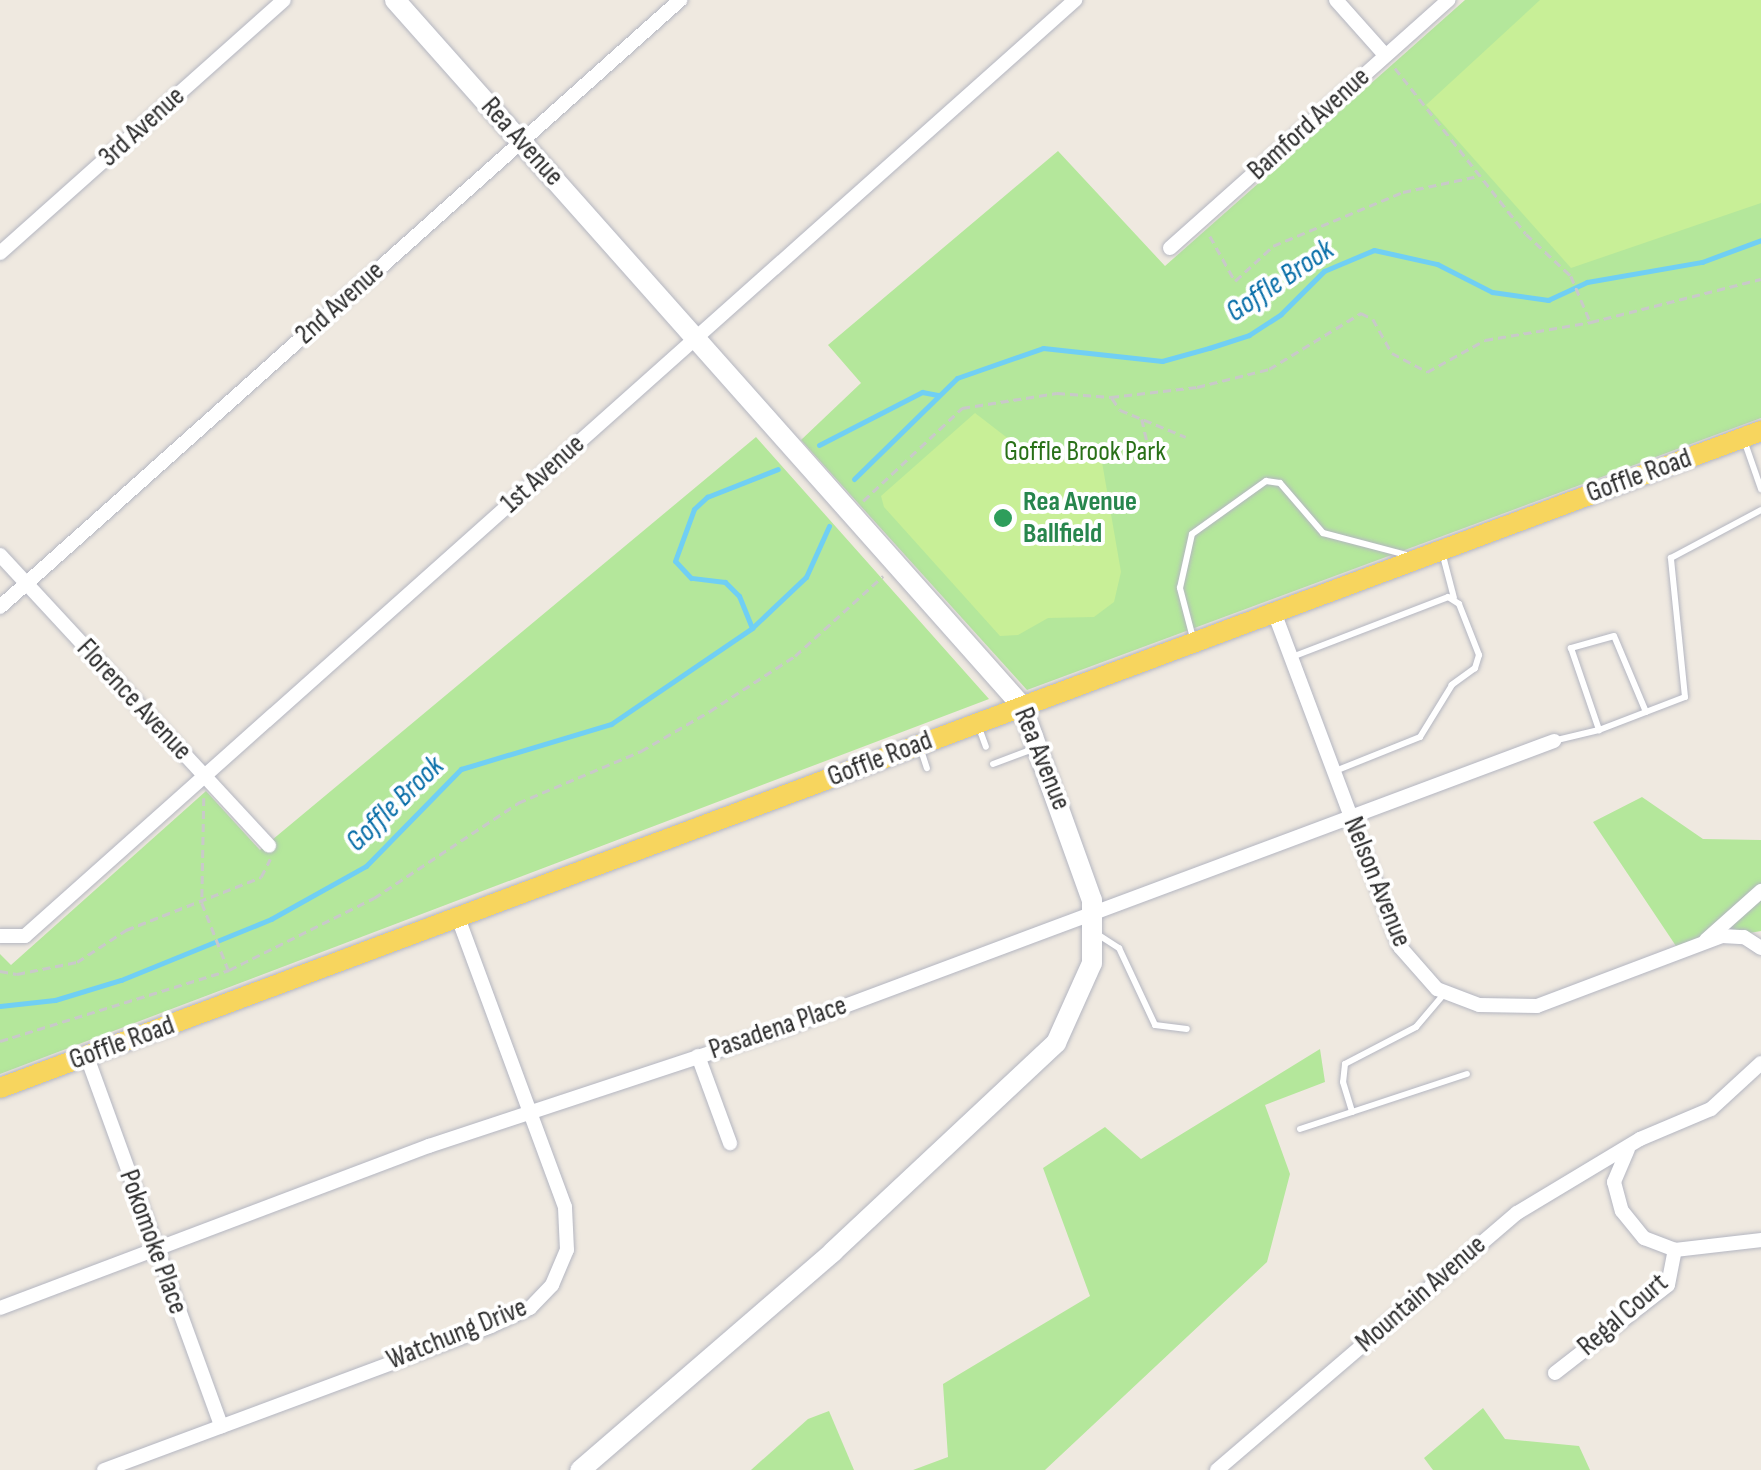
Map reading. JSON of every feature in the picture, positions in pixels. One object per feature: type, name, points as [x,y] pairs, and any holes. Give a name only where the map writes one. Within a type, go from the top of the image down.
[{"type":"main road","name":"Goffle Road","points":[[0,1088],[1752,434]]},
{"type":"street","name":"3rd Avenue","points":[[0,253],[284,0]]},
{"type":"street","name":"Rea Avenue","points":[[395,0],[1022,706],[1088,881],[1093,923],[1083,993],[1035,1066],[580,1470]]},
{"type":"street","name":"2nd Avenue","points":[[0,607],[680,0]]},
{"type":"street","name":"1st Avenue","points":[[4,938],[25,936],[1076,0]]},
{"type":"street","points":[[1336,0],[1385,55]]},
{"type":"street","name":"Bamford Avenue","points":[[1170,248],[1448,0]]},
{"type":"street","name":"Florence Avenue","points":[[0,555],[269,845]]},
{"type":"street","name":"Nelson Avenue","points":[[1274,612],[1400,947],[1420,976],[1445,993],[1480,1006],[1538,1006],[1705,942],[1736,935],[1758,941]]},
{"type":"street","name":"Pasadena Place","points":[[0,1308],[530,1112],[1093,923],[1351,816],[1554,740]]},
{"type":"street","points":[[1705,942],[1761,891]]},
{"type":"street","name":"Watchung Drive","points":[[104,1470],[490,1326],[542,1298],[564,1260],[568,1221],[458,917]]},
{"type":"street","points":[[698,1056],[730,1142]]},
{"type":"street","name":"Pokomoke Place","points":[[87,1057],[221,1426]]},
{"type":"street","points":[[1761,1063],[1711,1109],[1640,1139],[1617,1166],[1618,1196],[1644,1238],[1675,1250],[1761,1240]]},
{"type":"street","name":"Mountain Avenue","points":[[1217,1470],[1517,1212],[1640,1139]]},
{"type":"street","name":"Regal Court","points":[[1555,1373],[1668,1284],[1675,1250]]},
{"type":"lane","points":[[1752,434],[1761,489]]},
{"type":"lane","points":[[1194,642],[1180,588],[1196,528],[1236,499],[1276,481],[1322,534],[1418,558]]},
{"type":"lane","points":[[1554,740],[1600,730],[1685,698],[1671,558],[1761,510]]},
{"type":"lane","points":[[1334,771],[1420,737],[1452,684],[1480,663],[1454,598],[1442,549]]},
{"type":"lane","points":[[1291,657],[1454,598]]},
{"type":"lane","points":[[1600,730],[1571,648],[1596,636],[1614,636],[1646,712]]},
{"type":"lane","points":[[977,722],[986,747]]},
{"type":"lane","points":[[918,744],[927,768]]},
{"type":"lane","points":[[993,764],[1038,747]]},
{"type":"lane","points":[[1093,923],[1119,948],[1155,1025],[1187,1029]]},
{"type":"lane","points":[[1352,1112],[1345,1064],[1416,1027],[1445,993]]},
{"type":"lane","points":[[1300,1128],[1468,1074]]},
{"type":"path","points":[[1385,55],[1478,176],[1571,276],[1591,322]]},
{"type":"path","points":[[1192,227],[1217,240],[1235,280],[1272,246],[1403,192],[1478,176]]},
{"type":"path","points":[[851,512],[962,408],[1057,393],[1111,397],[1198,387],[1268,369],[1361,313],[1373,319],[1392,353],[1427,372],[1485,340],[1591,322],[1761,279]]},
{"type":"path","points":[[1111,397],[1120,410],[1186,437]]},
{"type":"path","points":[[1142,419],[1151,459]]},
{"type":"path","points":[[0,1041],[228,970],[374,898],[518,803],[641,751],[710,711],[795,656],[897,564]]},
{"type":"path","points":[[204,776],[202,903],[228,970]]},
{"type":"path","points":[[0,970],[17,974],[77,962],[126,930],[261,877],[270,865],[269,845]]},
{"type":"green space","name":"Goffle Brook Park","points":[[1465,0],[1761,0],[1761,418],[1027,690],[801,440],[861,383],[828,345],[1058,151],[1165,266]]},
{"type":"green space","points":[[1540,0],[1761,0],[1761,203],[1571,268],[1426,105]]},
{"type":"green space","name":"Rea Avenue Ballfield","points":[[975,413],[1010,440],[1014,455],[1078,447],[1102,462],[1121,572],[1114,602],[1094,617],[1048,618],[1018,635],[1000,636],[884,507],[881,496]]},
{"type":"green space","points":[[756,437],[989,699],[0,1074],[0,954],[11,965],[206,791],[260,850]]},
{"type":"green space","points":[[1642,797],[1703,839],[1761,840],[1761,931],[1676,946],[1593,822]]},
{"type":"green space","points":[[1320,1049],[1325,1082],[1265,1105],[1290,1174],[1267,1262],[1045,1470],[913,1470],[948,1457],[943,1384],[1090,1296],[1043,1168],[1105,1127],[1141,1159]]},
{"type":"green space","points":[[1483,1408],[1505,1439],[1579,1446],[1590,1470],[1433,1470],[1424,1458]]},
{"type":"green space","points":[[829,1411],[854,1470],[751,1470],[808,1419]]},
{"type":"waterway","name":"Goffle Brook","points":[[854,479],[957,378],[1043,348],[1162,361],[1209,348],[1249,335],[1281,314],[1324,271],[1374,250],[1437,264],[1492,292],[1548,300],[1587,282],[1702,262],[1761,240]]},
{"type":"waterway","name":"Goffle Brook","points":[[819,445],[922,392],[938,395]]},
{"type":"waterway","name":"Goffle Brook","points":[[752,628],[739,596],[725,582],[691,578],[675,561],[694,509],[707,497],[778,469]]},
{"type":"waterway","name":"Goffle Brook","points":[[0,1006],[55,1000],[121,980],[271,919],[366,866],[461,769],[611,724],[752,628],[806,577],[829,526]]},
{"type":"place","name":"Rea Avenue Ballfield","points":[[1003,518]]}]
